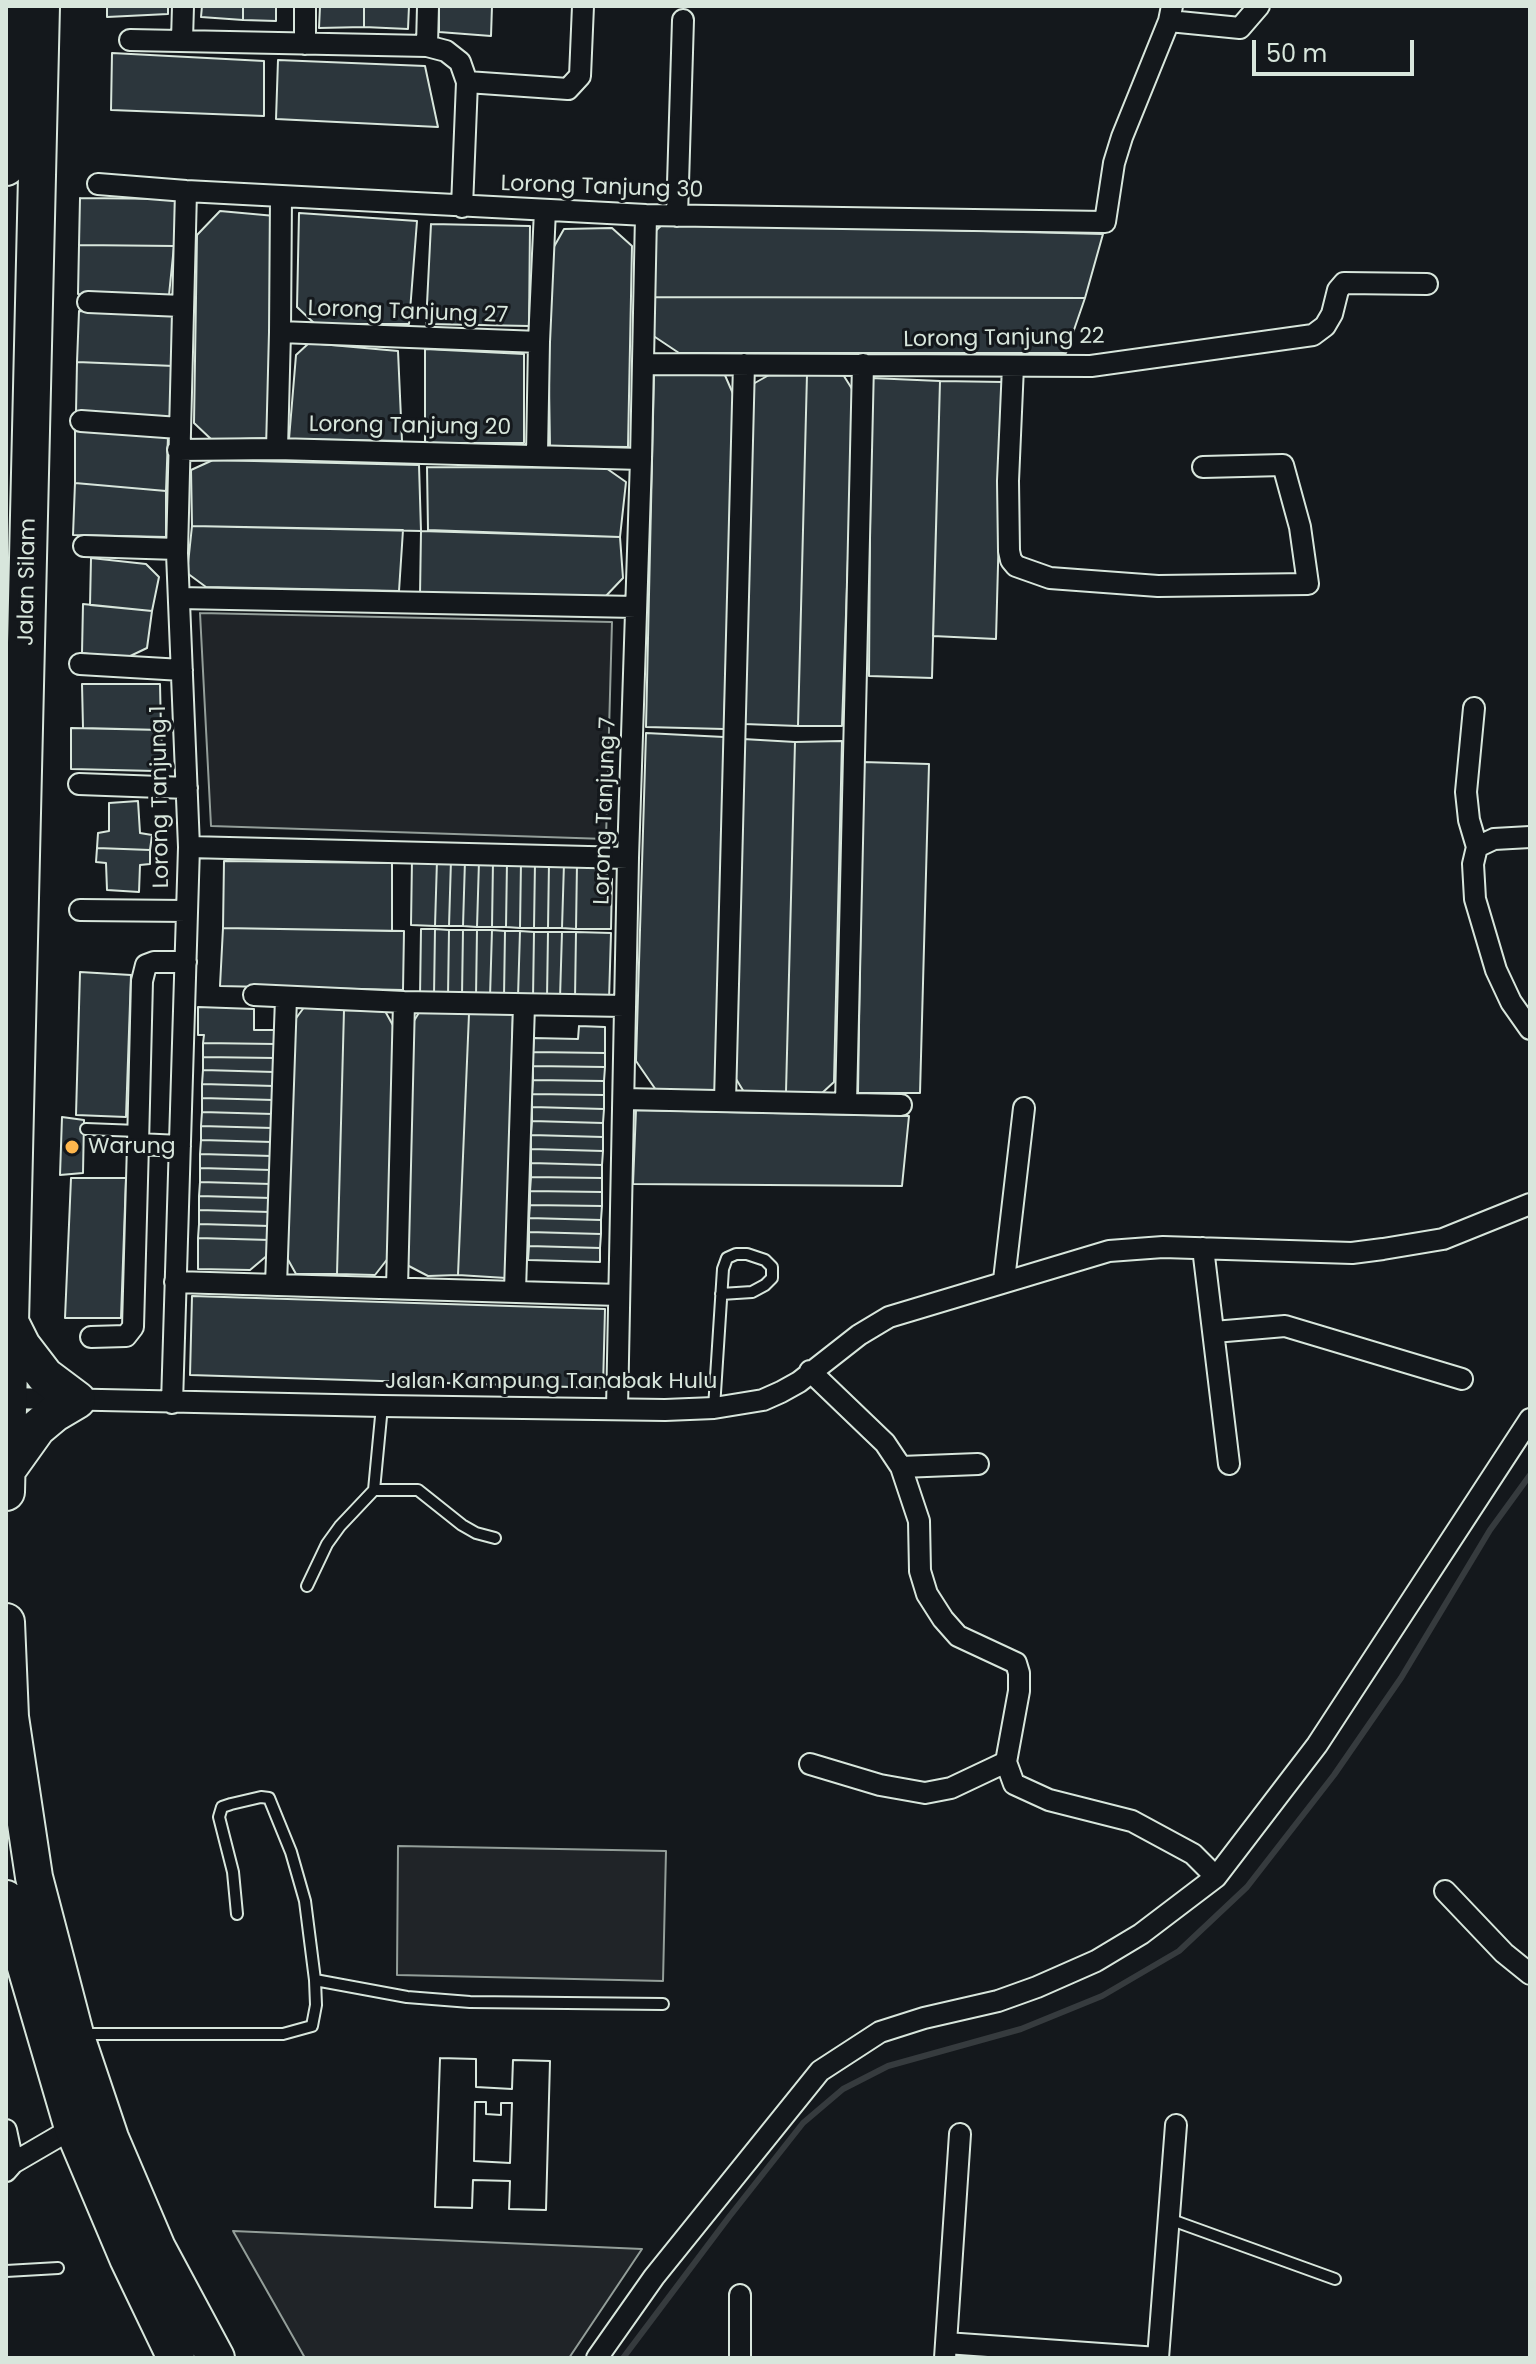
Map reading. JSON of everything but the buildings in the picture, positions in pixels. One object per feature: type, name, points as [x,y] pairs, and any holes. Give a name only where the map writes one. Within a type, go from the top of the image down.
[{"type":"highway","points":[[6,167],[10,6]]},
{"type":"highway","name":"Jalan Silam","points":[[6,1492],[41,6]]},
{"type":"highway","points":[[7,1470],[37,1428],[77,1400],[45,1376],[22,1346],[10,1322]]},
{"type":"highway","points":[[6,1622],[10,1717],[34,1877],[75,2034],[110,2138],[157,2248],[216,2358]]},
{"type":"highway","points":[[6,1899],[73,2128],[128,2258],[176,2358]]},
{"type":"street","points":[[182,40],[183,6]]},
{"type":"street","points":[[305,6],[305,44]]},
{"type":"street","points":[[427,46],[428,6]]},
{"type":"street","points":[[467,82],[568,89],[580,76],[583,6]]},
{"type":"street","points":[[1171,14],[1240,28],[1259,6]]},
{"type":"street","name":"Lorong Tanjung 30","points":[[98,184],[462,207],[646,215],[1105,222],[1114,163],[1122,137],[1171,14]]},
{"type":"street","points":[[677,216],[683,20]]},
{"type":"street","points":[[130,40],[427,46],[446,51],[460,62],[467,82],[462,207]]},
{"type":"street","name":"Lorong Tanjung 1","points":[[172,1403],[189,847],[177,549],[186,191]]},
{"type":"street","points":[[280,332],[281,196]]},
{"type":"street","points":[[537,454],[545,210]]},
{"type":"street","name":"Lorong Tanjung 7","points":[[617,1409],[624,1006],[646,215]]},
{"type":"street","name":"Lorong Tanjung 22","points":[[643,364],[1088,366],[1313,335],[1325,326],[1332,314],[1338,290],[1344,283],[1427,284]]},
{"type":"street","points":[[88,302],[182,306]]},
{"type":"street","name":"Lorong Tanjung 27","points":[[277,449],[280,332],[539,342]]},
{"type":"street","points":[[725,1101],[744,364]]},
{"type":"street","points":[[846,1104],[863,364]]},
{"type":"street","points":[[1013,366],[1008,481],[1009,551],[1016,566],[1044,576],[1158,586],[1308,584],[1300,527],[1283,465],[1203,467]]},
{"type":"street","points":[[81,421],[179,428]]},
{"type":"street","name":"Lorong Tanjung 20","points":[[178,450],[537,454],[641,459]]},
{"type":"street","points":[[84,546],[177,549]]},
{"type":"street","points":[[179,598],[636,607]]},
{"type":"street","points":[[80,664],[182,670]]},
{"type":"street","points":[[1474,708],[1466,792],[1469,820],[1477,847],[1473,864],[1475,899],[1485,939],[1511,1002],[1530,1029]]},
{"type":"street","points":[[79,784],[187,788]]},
{"type":"street","points":[[1477,847],[1494,839],[1530,837]]},
{"type":"street","points":[[189,847],[628,858]]},
{"type":"street","points":[[80,910],[187,911]]},
{"type":"street","points":[[91,1337],[126,1336],[133,1327],[142,981],[146,965],[186,962]]},
{"type":"street","points":[[254,995],[404,1002],[624,1006]]},
{"type":"street","points":[[276,1285],[286,998]]},
{"type":"street","points":[[397,1288],[404,1002]]},
{"type":"street","points":[[515,1291],[524,1005]]},
{"type":"street","points":[[624,1099],[901,1105]]},
{"type":"street","points":[[1004,1280],[1024,1108]]},
{"type":"street","points":[[138,1137],[180,1146]]},
{"type":"street","name":"Jalan Kampung Tanabak Hulu","points":[[8,1398],[382,1406],[714,1408],[763,1400],[799,1382],[866,1330],[889,1317],[1109,1251],[1203,1248],[1352,1253],[1443,1239],[1530,1204]]},
{"type":"street","points":[[1203,1248],[1229,1464]]},
{"type":"street","points":[[175,1282],[619,1295]]},
{"type":"street","points":[[1214,1332],[1285,1326],[1462,1379]]},
{"type":"street","points":[[810,1371],[885,1443],[901,1467],[919,1521],[920,1571],[927,1594],[943,1619],[958,1636],[1016,1663],[1019,1691],[1006,1762],[1014,1784],[1049,1800],[1132,1821],[1193,1854],[1216,1877]]},
{"type":"street","points":[[597,2358],[654,2277],[820,2071],[880,2032],[998,2001],[1096,1961],[1141,1934],[1216,1877],[1317,1745],[1530,1419]]},
{"type":"street","points":[[901,1467],[978,1464]]},
{"type":"street","points":[[810,1764],[880,1785],[925,1793],[951,1788],[1006,1762]]},
{"type":"street","points":[[1445,1891],[1504,1953],[1530,1974]]},
{"type":"street","points":[[960,2134],[946,2350],[1158,2358],[1176,2125]]},
{"type":"street","points":[[6,2130],[10,2167],[73,2128]]},
{"type":"street","points":[[740,2295],[740,2358]]},
{"type":"lane","points":[[86,1129],[138,1137]]},
{"type":"lane","points":[[714,1408],[721,1294],[723,1269],[727,1258],[747,1254],[765,1260],[772,1267],[772,1278],[752,1292],[721,1294]]},
{"type":"lane","points":[[307,1586],[327,1544],[374,1490],[382,1406]]},
{"type":"lane","points":[[374,1490],[418,1490],[462,1525],[495,1538]]},
{"type":"lane","points":[[75,2034],[283,2034],[312,2026],[316,2005],[315,1980],[305,1901],[291,1852],[269,1798],[261,1797],[222,1807],[219,1817],[233,1872],[237,1914]]},
{"type":"lane","points":[[315,1980],[407,1997],[470,2002],[663,2004]]},
{"type":"lane","points":[[1169,2219],[1335,2279]]},
{"type":"lane","points":[[6,2271],[58,2268]]},
{"type":"shaded area","points":[[200,613],[612,622],[606,839],[211,826]]},
{"type":"shaded area","points":[[398,1846],[666,1851],[663,1981],[397,1975]]},
{"type":"shaded area","points":[[233,2231],[642,2249],[569,2358],[305,2358]]},
{"type":"waterway","points":[[623,2358],[803,2123],[843,2089],[888,2066],[1021,2029],[1102,1996],[1179,1951],[1247,1887],[1334,1775],[1401,1678],[1490,1530],[1530,1475]]},
{"type":"place","name":"Warung","points":[[72,1147]]}]
